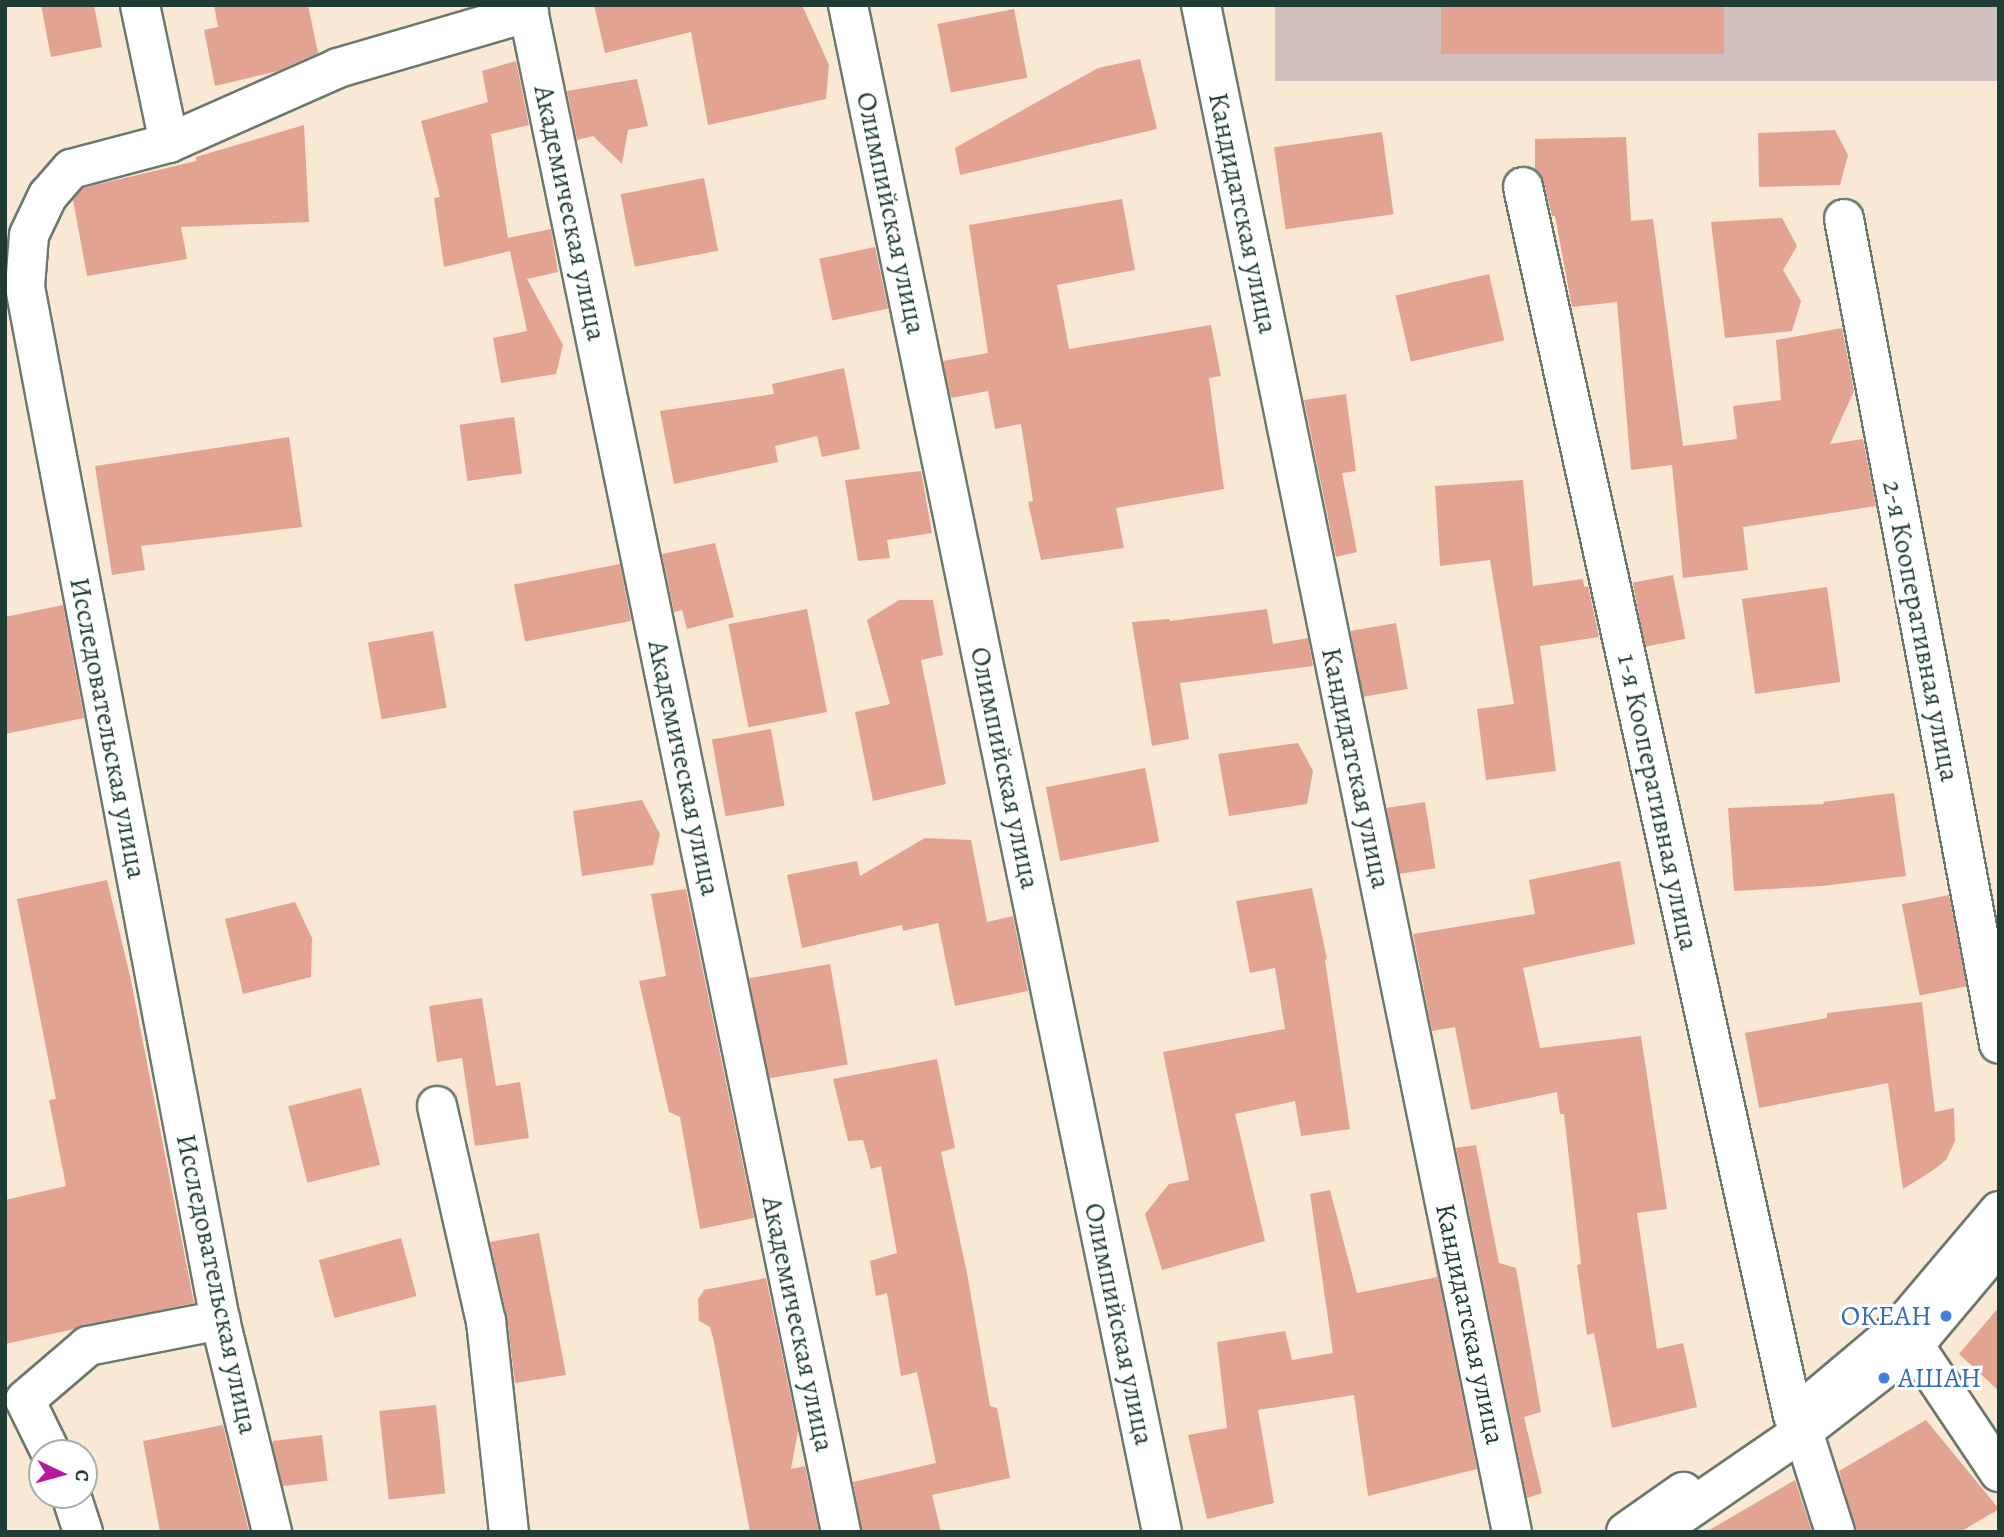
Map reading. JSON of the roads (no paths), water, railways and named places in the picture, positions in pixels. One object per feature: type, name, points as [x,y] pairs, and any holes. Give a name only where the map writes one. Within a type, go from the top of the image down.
[{"type":"main road","points":[[141,5],[169,143]]},
{"type":"main road","name":"Олимпийская улица","points":[[848,5],[1162,1532]]},
{"type":"main road","name":"Кандидатская улица","points":[[1201,5],[1512,1532]]},
{"type":"main road","name":"Исследовательская улица","points":[[272,1532],[220,1320],[15,286],[29,235],[48,195],[71,169],[169,143],[338,68],[528,8]]},
{"type":"main road","name":"Академическая улица","points":[[528,8],[841,1532]]},
{"type":"main road","name":"1-я Кооперативная улица","points":[[1523,187],[1798,1424],[1835,1532]]},
{"type":"main road","name":"2-я Кооперативная улица","points":[[1844,219],[1999,1044]]},
{"type":"main road","points":[[437,1105],[486,1321],[509,1532]]},
{"type":"main road","points":[[1656,1532],[1798,1424],[1901,1327],[1999,1211]]},
{"type":"main road","points":[[1626,1532],[1798,1424],[1914,1345],[1999,1244]]},
{"type":"main road","points":[[44,1439],[25,1400],[88,1346],[220,1320]]},
{"type":"main road","points":[[1914,1345],[1999,1472]]},
{"type":"place","name":"ОКЕАН","points":[[1946,1316]]},
{"type":"place","name":"АШАН","points":[[1884,1378]]}]
